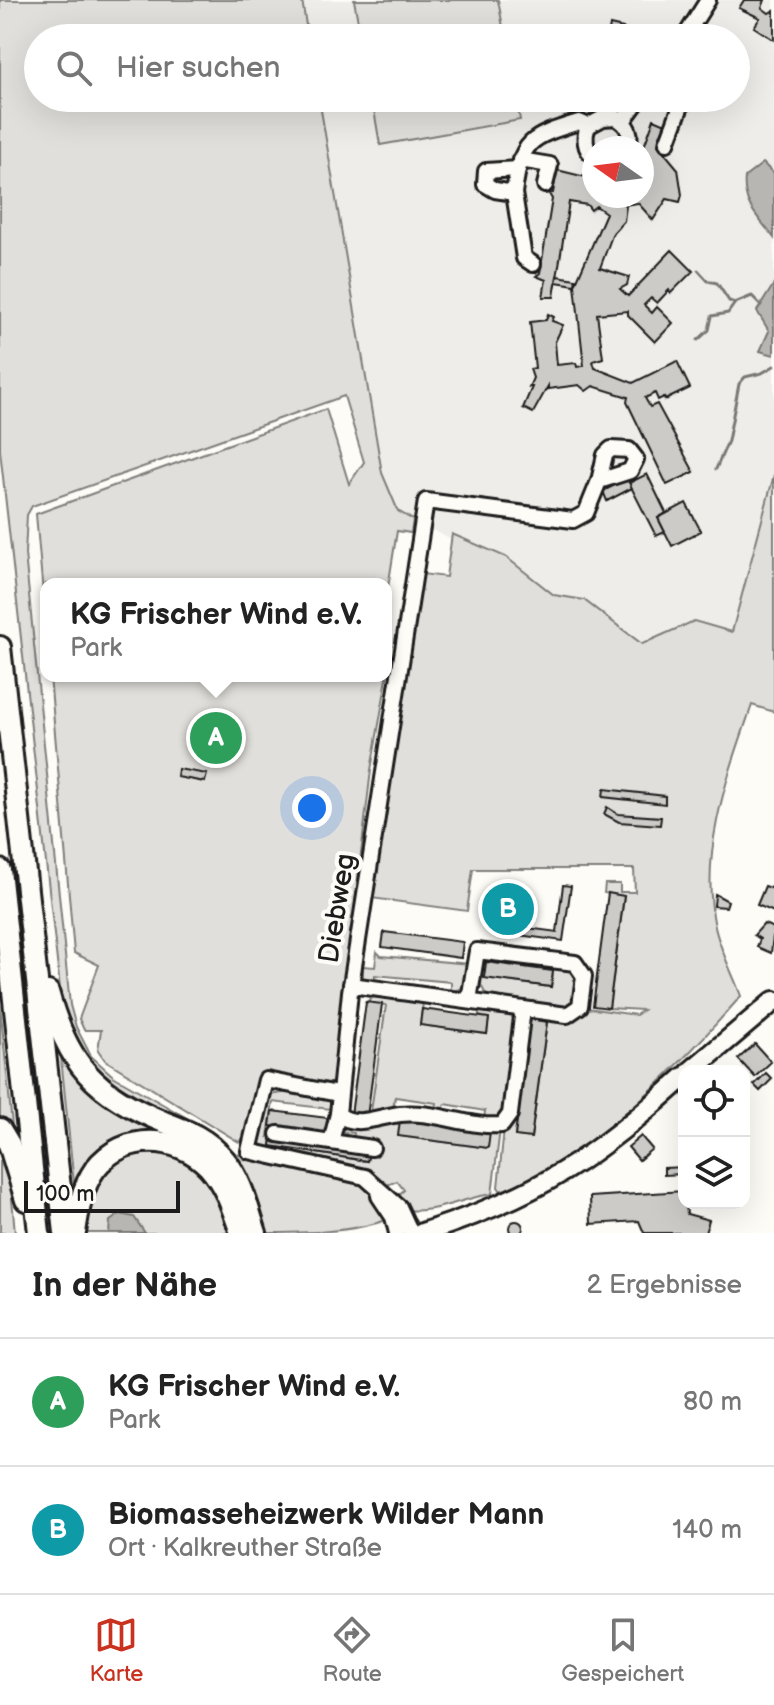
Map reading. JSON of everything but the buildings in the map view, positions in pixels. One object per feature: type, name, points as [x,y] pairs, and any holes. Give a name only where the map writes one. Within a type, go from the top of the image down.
[{"type":"highway","points":[[0,647],[65,1233]]},
{"type":"highway","points":[[0,870],[37,1233]]},
{"type":"highway","points":[[0,973],[6,924]]},
{"type":"highway","points":[[32,938],[59,1030],[70,1053],[104,1092],[123,1104],[197,1135],[212,1146],[228,1162],[239,1182],[256,1233]]},
{"type":"highway","points":[[0,1129],[9,1144],[37,1233]]},
{"type":"highway","points":[[75,1233],[86,1186],[101,1162],[122,1147],[155,1141],[181,1148],[208,1166],[226,1192],[241,1233]]},
{"type":"main road","points":[[698,1065],[774,1001]]},
{"type":"main road","points":[[422,1233],[502,1205],[550,1182],[601,1148],[678,1082]]},
{"type":"street","points":[[693,24],[708,0]]},
{"type":"street","points":[[623,121],[630,112]]},
{"type":"street","points":[[667,143],[679,112]]},
{"type":"street","points":[[588,126],[603,118],[623,121]]},
{"type":"street","points":[[623,121],[631,136]]},
{"type":"street","points":[[533,264],[524,258],[514,193],[525,145],[534,137],[579,122],[588,126]]},
{"type":"street","points":[[588,126],[588,136]]},
{"type":"street","points":[[514,193],[485,184],[486,171],[519,164],[550,165],[545,185]]},
{"type":"street","name":"Diebweg","points":[[331,1142],[338,1114],[351,985],[423,555],[421,526],[426,501],[573,520],[586,513],[599,481]]},
{"type":"street","points":[[351,985],[567,1015],[580,1006],[584,976],[581,967],[575,963],[477,951],[469,1000]]},
{"type":"street","points":[[338,1114],[346,1120],[365,1121],[403,1113],[502,1125],[510,1114],[523,1009]]},
{"type":"street","points":[[338,1094],[266,1080],[249,1151],[365,1177],[399,1207],[411,1233]]},
{"type":"street","points":[[278,1134],[372,1148]]},
{"type":"street","points":[[365,1177],[393,1217],[397,1233]]},
{"type":"shaded area","points":[[0,0],[302,0],[306,24],[24,24],[24,112],[321,112],[382,473],[398,511],[413,520],[411,533],[397,531],[390,578],[42,578],[36,514],[326,409],[349,484],[364,462],[344,396],[32,506],[27,515],[25,554],[70,1005],[76,1027],[91,1056],[113,1076],[187,1118],[236,1154],[357,1181],[378,1201],[389,1219],[327,1231],[262,1233],[245,1182],[109,1087],[72,1041],[62,1006],[0,450]]},
{"type":"shaded area","points":[[302,0],[774,0],[774,712],[752,704],[398,511],[382,473],[321,112],[750,112],[750,24],[306,24]]},
{"type":"shaded area","points":[[354,0],[498,0],[502,24],[358,24]]},
{"type":"shaded area","points":[[374,112],[519,112],[520,120],[380,145]]},
{"type":"shaded area","points":[[763,163],[774,174],[774,238],[752,210],[746,195],[745,177]]},
{"type":"shaded area","points":[[774,284],[774,355],[760,351],[769,331],[757,311]]},
{"type":"shaded area","points":[[774,475],[774,712],[752,705],[718,814],[711,870],[715,927],[741,996],[690,1052],[632,1108],[568,1156],[535,1176],[501,1191],[498,1187],[504,1129],[518,1108],[515,1136],[531,1138],[547,1022],[541,1019],[572,1022],[587,1008],[636,1015],[643,1010],[609,1008],[624,896],[604,893],[605,884],[620,884],[620,892],[635,892],[634,869],[473,869],[467,911],[371,898],[422,574],[446,577],[452,534],[506,557],[554,595],[584,600],[642,644],[694,621],[732,632]]},
{"type":"shaded area","points":[[51,682],[386,682],[371,770],[334,1080],[325,1088],[262,1075],[246,1135],[239,1142],[105,1060],[98,1050],[101,1030],[84,1030],[79,1019],[99,965],[74,953]]},
{"type":"shaded area","points":[[377,952],[381,956],[470,964],[466,987],[451,992],[451,982],[375,975],[374,982],[363,979],[363,966],[375,967]]},
{"type":"shaded area","points":[[492,959],[486,962],[484,978],[551,987],[553,971],[543,970],[544,966],[571,970],[577,977],[574,1001],[564,1007],[487,997],[481,985],[483,963]]},
{"type":"shaded area","points":[[374,997],[423,1003],[420,1025],[487,1034],[489,1018],[479,1016],[480,1008],[511,1013],[514,1018],[504,1111],[498,1120],[484,1122],[485,1111],[445,1104],[442,1115],[435,1114],[437,1103],[395,1097],[392,1114],[370,1118],[386,1005],[366,1002]]},
{"type":"shaded area","points":[[0,1005],[13,1135],[0,1120]]},
{"type":"shaded area","points":[[60,1048],[72,1069],[96,1095],[131,1116],[191,1141],[230,1188],[149,1136],[75,1193]]},
{"type":"shaded area","points":[[289,1092],[332,1100],[330,1109],[273,1102],[268,1137],[272,1138],[271,1146],[367,1161],[368,1153],[351,1150],[354,1133],[345,1132],[344,1138],[339,1137],[339,1121],[409,1116],[399,1136],[487,1148],[490,1132],[481,1131],[500,1129],[492,1194],[428,1210],[408,1210],[397,1196],[404,1190],[397,1181],[385,1186],[262,1149],[257,1143],[269,1095]]},
{"type":"shaded area","points":[[146,1149],[181,1160],[203,1175],[217,1199],[229,1233],[86,1233],[90,1201],[100,1179],[118,1163]]},
{"type":"shaded area","points":[[0,1160],[11,1187],[15,1233],[0,1233]]},
{"type":"shaded area","points":[[120,1214],[134,1217],[145,1233],[109,1233],[110,1221]]},
{"type":"waterway","points":[[698,270],[708,281],[717,283],[729,301],[735,303],[752,296],[761,305]]},
{"type":"waterway","points":[[698,340],[709,330],[712,316],[728,313],[735,303]]},
{"type":"waterway","points":[[716,469],[728,441],[739,384],[745,377],[774,366]]},
{"type":"place","name":"KG Frischer Wind e.V.","points":[[216,738]]},
{"type":"place","name":"Biomasseheizwerk Wilder Mann","points":[[508,909]]}]
